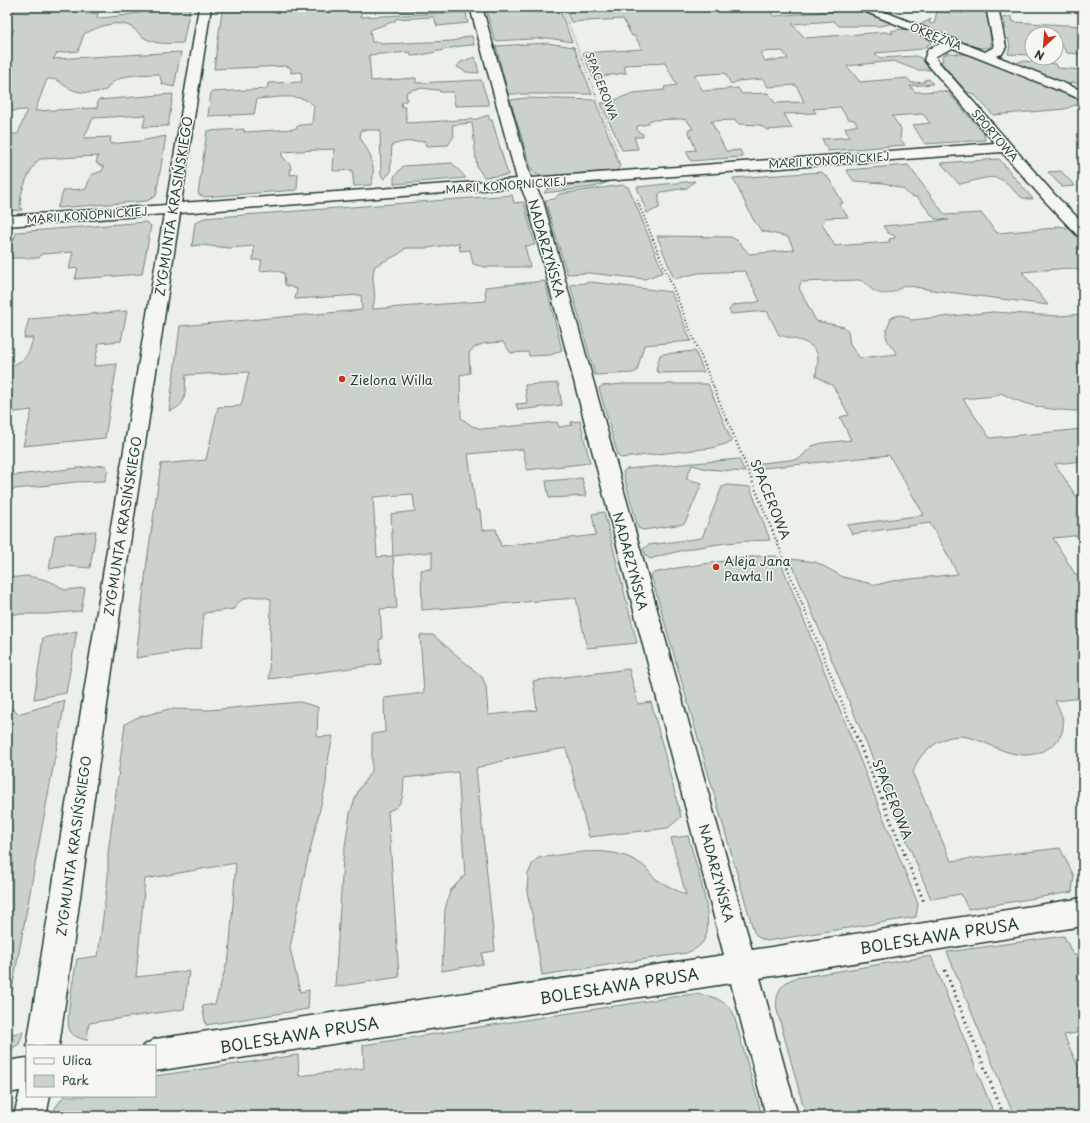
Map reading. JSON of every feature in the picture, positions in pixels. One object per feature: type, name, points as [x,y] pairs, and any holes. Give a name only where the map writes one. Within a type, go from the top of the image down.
[{"type":"street","name":"ZYGMUNTA KRASIŃSKIEGO","points":[[43,1045],[117,556],[205,7]]},
{"type":"street","name":"NADARZYŃSKA","points":[[476,7],[517,157],[526,183],[535,201],[633,569],[782,1116]]},
{"type":"street","name":"OKRĘŻNA","points":[[864,7],[1083,96]]},
{"type":"street","points":[[987,56],[997,52],[1000,47],[992,7]]},
{"type":"street","name":"SPORTOWA","points":[[954,43],[932,52],[930,60],[1005,147],[1083,232]]},
{"type":"street","name":"MARII KONOPNICKIEJ","points":[[7,221],[1005,147]]},
{"type":"street","name":"BOLESŁAWA PRUSA","points":[[156,1055],[742,966],[1083,912]]},
{"type":"street","points":[[7,1077],[26,1074]]},
{"type":"street","points":[[30,1116],[34,1097]]},
{"type":"path","name":"SPACEROWA","points":[[562,7],[618,152]]},
{"type":"path","name":"SPACEROWA","points":[[636,198],[924,904]]},
{"type":"path","points":[[942,962],[1004,1116]]},
{"type":"green space","points":[[15,7],[89,7],[86,14],[98,13],[97,18],[177,7],[189,7],[190,9],[183,43],[153,42],[144,38],[131,27],[113,24],[84,34],[78,51],[57,53],[53,59],[181,52],[174,87],[162,84],[158,74],[129,76],[116,80],[110,84],[106,90],[91,93],[76,91],[57,80],[47,79],[35,111],[97,108],[98,100],[173,94],[168,126],[143,127],[146,115],[93,118],[84,138],[111,137],[110,144],[140,141],[166,136],[156,196],[147,201],[57,208],[64,190],[86,189],[91,175],[102,171],[104,167],[96,163],[98,156],[40,159],[32,168],[22,191],[20,205],[22,210],[7,211],[7,134],[18,134],[27,110],[7,111],[7,38],[10,38],[14,29],[7,29],[7,16],[11,16]]},
{"type":"green space","points":[[231,7],[311,7],[312,10],[360,7],[361,17],[466,12],[468,23],[437,26],[434,17],[395,19],[395,21],[372,29],[370,31],[372,42],[381,42],[381,44],[453,41],[472,36],[474,45],[466,45],[411,56],[410,52],[369,55],[371,81],[416,78],[416,83],[481,80],[489,105],[455,106],[453,92],[440,92],[439,90],[422,88],[413,89],[406,92],[407,100],[401,103],[402,107],[405,107],[407,123],[477,119],[488,115],[490,120],[492,120],[508,175],[484,177],[477,167],[472,123],[452,125],[454,136],[448,145],[426,146],[425,141],[403,142],[392,145],[390,173],[384,179],[381,175],[380,130],[361,130],[360,138],[372,160],[373,178],[371,185],[354,186],[352,170],[333,171],[334,149],[282,152],[282,156],[291,166],[290,175],[298,174],[297,190],[204,197],[198,194],[207,131],[244,129],[244,132],[294,129],[300,125],[312,124],[314,106],[303,99],[295,97],[257,99],[254,114],[208,116],[211,92],[267,89],[268,83],[302,82],[301,72],[291,73],[291,68],[286,66],[214,69],[222,11]]},
{"type":"green space","points":[[393,7],[459,7],[407,11],[395,10]]},
{"type":"green space","points":[[559,7],[572,42],[548,38],[495,41],[486,10]]},
{"type":"green space","points":[[623,7],[767,7],[774,16],[860,9],[891,21],[890,24],[879,26],[839,26],[834,21],[792,24],[805,38],[885,32],[893,34],[891,31],[901,29],[914,31],[927,36],[925,37],[929,39],[931,43],[922,49],[875,53],[880,58],[916,56],[921,58],[930,70],[917,70],[893,61],[847,66],[860,82],[907,78],[912,83],[925,82],[924,80],[929,79],[933,84],[910,86],[915,92],[944,91],[949,93],[984,134],[985,140],[925,144],[913,125],[930,123],[923,114],[892,116],[901,129],[900,139],[905,145],[828,151],[822,139],[850,137],[845,128],[858,125],[854,120],[848,119],[840,107],[813,109],[816,113],[784,114],[792,128],[767,130],[760,125],[739,124],[735,120],[711,121],[726,151],[740,150],[743,157],[691,161],[686,151],[696,150],[688,130],[693,129],[687,120],[681,119],[650,120],[648,124],[637,126],[637,131],[643,134],[643,137],[634,137],[638,149],[622,150],[601,103],[614,102],[615,100],[633,93],[665,90],[664,87],[677,85],[665,63],[624,65],[626,73],[603,76],[602,78],[594,80],[583,53],[642,49],[635,36],[632,36],[623,19],[571,22],[566,10]],"holes":[[[783,51],[788,59],[765,61],[760,52]],[[725,73],[731,84],[738,81],[763,79],[768,87],[796,85],[804,102],[775,103],[768,93],[742,94],[738,88],[703,91],[694,75]]]},
{"type":"green space","points":[[963,7],[985,7],[991,38],[991,47],[975,47],[920,25],[931,19],[929,23],[934,24],[937,11],[963,13]]},
{"type":"green space","points":[[1012,17],[1013,22],[1083,26],[1083,54],[1067,53],[1064,49],[1064,26],[1024,26],[1024,55],[1008,54],[1010,46],[1003,18]]},
{"type":"green space","points":[[547,43],[574,47],[592,94],[508,94],[496,46]]},
{"type":"green space","points":[[948,53],[973,55],[1083,101],[1083,109],[1075,105],[1065,109],[993,115],[975,95],[967,92],[940,61],[943,61],[942,56]]},
{"type":"green space","points":[[475,57],[479,73],[466,72],[457,67],[461,62]]},
{"type":"green space","points":[[1024,61],[1024,66],[1057,66],[1058,68],[1083,70],[1083,86],[1073,82],[1067,85],[1017,64],[1018,62]]},
{"type":"green space","points":[[526,98],[595,100],[620,166],[616,171],[545,176],[535,174],[531,168],[510,100]]},
{"type":"green space","points":[[999,159],[1033,199],[1022,197],[1007,183],[997,178],[986,178],[959,184],[941,163]]},
{"type":"green space","points":[[452,163],[466,178],[394,184],[394,177],[403,166]]},
{"type":"green space","points":[[908,165],[945,215],[981,213],[997,233],[1056,228],[1055,226],[1060,226],[1071,231],[1083,243],[1083,271],[1068,268],[1022,272],[1048,305],[904,285],[894,292],[881,294],[873,290],[863,281],[858,280],[801,282],[799,288],[816,321],[844,327],[848,331],[850,345],[860,358],[897,354],[886,336],[891,318],[896,316],[902,315],[911,320],[993,312],[1059,316],[1083,314],[1083,411],[1051,409],[1031,405],[1001,393],[995,396],[963,399],[990,438],[1083,429],[1083,461],[1055,464],[1076,496],[1083,496],[1083,535],[1053,538],[1075,574],[1083,574],[1083,698],[1055,701],[1062,716],[1063,728],[1057,741],[1046,750],[1025,755],[1012,753],[978,740],[956,736],[944,739],[927,750],[917,762],[913,774],[951,861],[1060,848],[1074,876],[1072,892],[968,909],[961,894],[931,899],[790,559],[816,562],[843,577],[876,585],[892,581],[958,574],[930,523],[852,534],[847,525],[924,515],[889,455],[754,469],[752,464],[799,459],[812,446],[822,443],[851,440],[840,417],[849,415],[833,386],[816,376],[818,360],[817,354],[810,345],[779,335],[767,311],[731,314],[729,310],[733,305],[760,301],[745,271],[698,273],[674,279],[657,236],[731,237],[738,241],[749,254],[794,250],[788,237],[762,231],[754,221],[733,178],[822,172],[829,179],[843,203],[839,204],[848,217],[825,218],[822,224],[835,246],[890,242],[889,239],[895,238],[895,236],[888,233],[883,226],[949,220],[935,219],[918,198],[909,195],[903,189],[884,183],[854,181],[846,170]]},
{"type":"green space","points":[[1061,171],[1075,186],[1062,187],[1048,172]]},
{"type":"green space","points":[[695,181],[687,188],[661,192],[659,194],[659,208],[647,213],[637,187]]},
{"type":"green space","points":[[609,182],[594,187],[544,193],[547,189],[554,186]]},
{"type":"green space","points":[[623,185],[628,187],[632,195],[663,272],[645,279],[589,273],[567,274],[545,200],[555,199],[559,194]]},
{"type":"green space","points":[[512,195],[514,203],[524,202],[535,245],[525,246],[530,267],[485,267],[473,264],[470,250],[460,251],[459,243],[428,248],[406,248],[399,254],[375,266],[373,276],[375,298],[372,309],[486,301],[485,287],[545,281],[562,350],[551,355],[529,356],[528,352],[511,353],[503,342],[484,344],[472,349],[469,353],[470,373],[460,375],[461,418],[472,426],[482,429],[557,422],[559,427],[572,425],[571,422],[580,421],[590,463],[527,470],[523,449],[468,454],[476,510],[480,510],[482,530],[496,529],[501,546],[596,535],[592,514],[604,512],[637,643],[587,648],[576,598],[422,610],[421,570],[432,569],[432,552],[393,556],[397,608],[380,609],[382,639],[379,640],[381,664],[269,679],[271,599],[261,597],[250,597],[240,601],[234,609],[204,613],[201,648],[136,658],[147,561],[161,464],[206,460],[218,407],[241,406],[249,372],[186,375],[183,402],[180,406],[169,411],[180,326],[362,310],[361,295],[295,299],[297,289],[285,285],[284,273],[273,270],[260,271],[262,260],[253,260],[254,246],[229,248],[200,245],[192,246],[195,223],[204,218]],"holes":[[[413,494],[415,511],[391,514],[393,556],[377,557],[373,497]]]},
{"type":"green space","points":[[146,222],[151,226],[142,274],[75,279],[78,268],[69,269],[73,252],[41,254],[39,258],[7,258],[7,254],[17,232]]},
{"type":"green space","points":[[591,282],[671,292],[691,341],[644,345],[637,371],[633,373],[595,375],[570,285]]},
{"type":"green space","points":[[127,311],[121,341],[99,343],[94,366],[117,364],[105,438],[23,446],[32,410],[7,413],[7,368],[22,360],[30,350],[33,338],[24,338],[29,319]]},
{"type":"green space","points":[[695,351],[704,372],[659,373],[656,370],[660,355]]},
{"type":"green space","points":[[558,383],[562,405],[518,410],[516,404],[527,403],[525,385]]},
{"type":"green space","points":[[622,384],[708,384],[732,442],[712,448],[621,458],[618,456],[599,388],[602,386]]},
{"type":"green space","points":[[739,459],[745,472],[707,469],[692,465],[686,479],[702,483],[686,521],[683,524],[643,530],[638,528],[623,472],[626,469]]},
{"type":"green space","points":[[105,465],[108,470],[105,481],[75,482],[7,490],[7,476]]},
{"type":"green space","points":[[582,478],[586,496],[549,498],[546,481]]},
{"type":"green space","points":[[728,485],[750,487],[770,540],[709,545],[650,559],[646,556],[643,549],[648,545],[702,538],[722,487]]},
{"type":"green space","points":[[96,531],[90,568],[67,566],[49,569],[55,535]]},
{"type":"green space","points":[[757,556],[776,556],[779,558],[918,904],[916,917],[767,941],[758,937],[754,932],[651,575],[677,568]]},
{"type":"green space","points":[[27,576],[52,582],[64,590],[85,588],[81,611],[47,614],[7,614],[7,578]]},
{"type":"green space","points":[[77,631],[66,693],[34,699],[43,638]]},
{"type":"green space","points":[[420,635],[433,635],[482,677],[486,686],[488,715],[537,710],[533,681],[629,669],[638,704],[651,702],[681,817],[668,828],[589,837],[566,748],[516,757],[476,768],[495,951],[482,953],[483,964],[442,971],[445,910],[450,891],[465,875],[458,772],[404,778],[402,798],[398,806],[388,811],[399,977],[335,987],[343,860],[350,813],[358,791],[372,770],[372,734],[385,732],[384,698],[424,693]]},
{"type":"green space","points":[[65,700],[7,1017],[7,704],[18,714]]},
{"type":"green space","points":[[300,702],[318,707],[317,737],[333,736],[327,765],[326,784],[305,871],[290,948],[300,992],[309,990],[308,1009],[206,1025],[202,1006],[215,1004],[229,956],[236,863],[145,879],[136,977],[189,971],[184,1009],[89,1023],[87,1040],[76,1036],[70,1031],[68,1026],[70,996],[77,959],[98,956],[108,878],[108,853],[125,724],[136,718],[169,709],[209,710]]},
{"type":"green space","points":[[688,836],[706,903],[707,929],[705,938],[699,946],[686,953],[542,975],[533,918],[527,892],[528,874],[533,863],[538,858],[591,852],[617,854],[641,864],[656,879],[686,895],[671,838]]},
{"type":"green space","points":[[1064,936],[1073,955],[1083,954],[1083,1032],[1064,1035],[1083,1078],[1083,1116],[1014,1116],[947,952]]},
{"type":"green space","points":[[931,956],[995,1116],[806,1116],[777,1010],[778,994],[782,986],[796,978]]},
{"type":"green space","points":[[693,994],[705,995],[725,1003],[733,1012],[762,1116],[53,1116],[55,1108],[63,1097],[156,1097],[156,1076],[298,1055],[299,1076],[364,1068],[363,1045]]},
{"type":"green space","points":[[23,1032],[19,1044],[7,1052],[7,1035]]},
{"type":"place","name":"Zielona Willa","points":[[342,379]]},
{"type":"place","name":"Aleja Jana Pawła II","points":[[716,567]]}]
